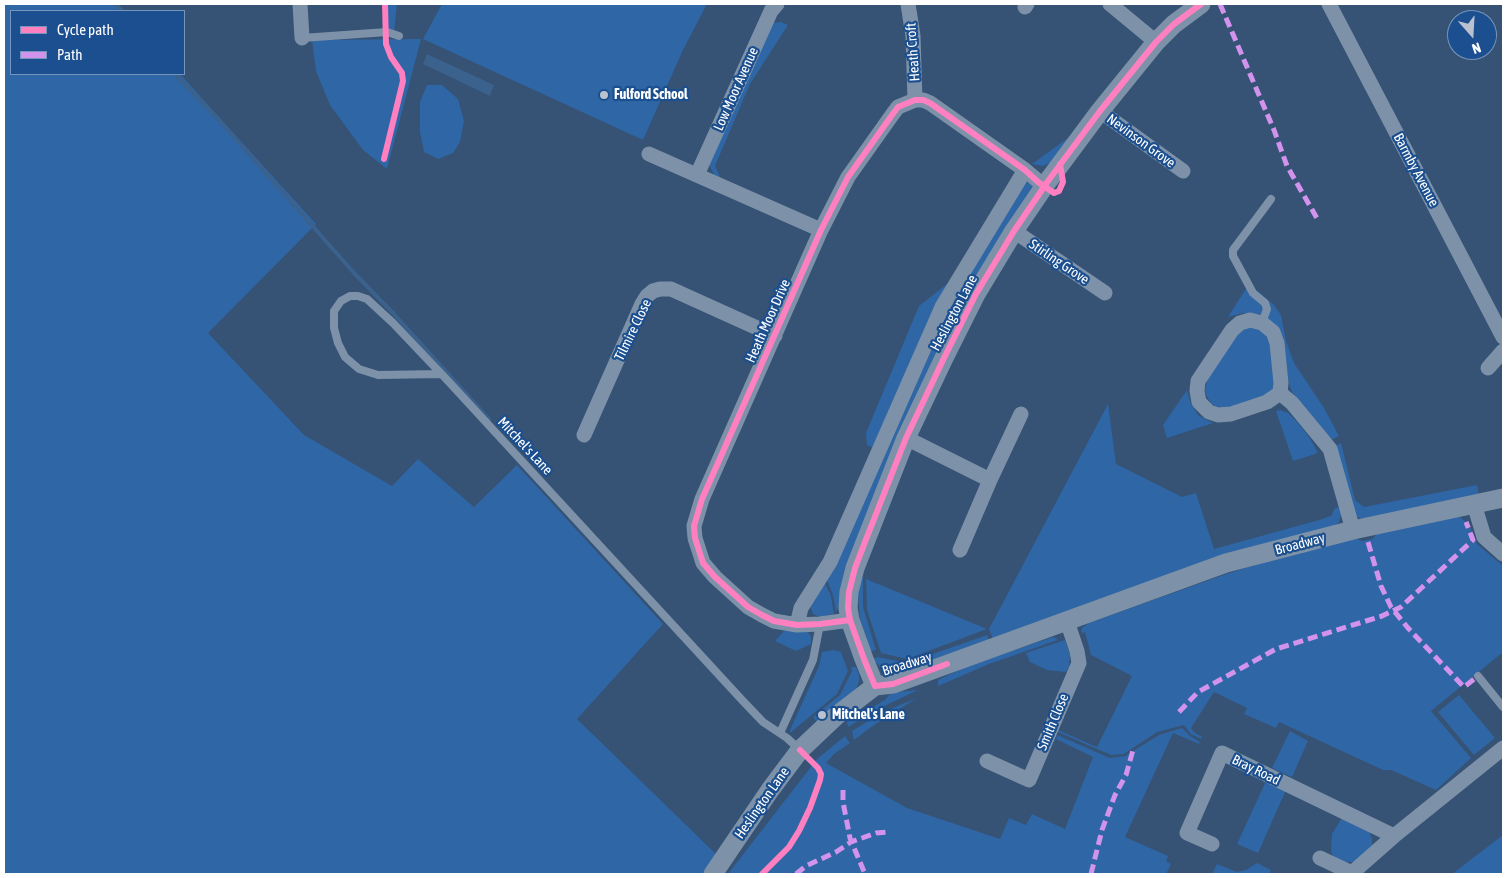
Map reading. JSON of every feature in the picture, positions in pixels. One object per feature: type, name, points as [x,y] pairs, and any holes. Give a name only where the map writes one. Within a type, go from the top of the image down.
[{"type":"street","points":[[300,4],[302,38]]},
{"type":"street","name":"Low Moor Avenue","points":[[697,175],[771,11],[777,4]]},
{"type":"street","name":"Heath Croft","points":[[908,4],[913,36],[915,100]]},
{"type":"street","points":[[1110,4],[1156,42]]},
{"type":"street","name":"Heslington Lane","points":[[713,874],[770,790],[800,750],[831,720],[875,686],[850,620],[848,608],[849,592],[855,568],[906,438],[976,294],[1014,231],[1100,111],[1156,42],[1174,24],[1201,4]]},
{"type":"street","name":"Barmby Avenue","points":[[1329,4],[1503,337]]},
{"type":"street","points":[[915,100],[923,100],[930,103],[1046,184]]},
{"type":"street","name":"Heath Moor Drive","points":[[850,620],[797,625],[774,621],[748,607],[715,577],[703,563],[695,538],[694,526],[702,499],[822,230],[848,177],[898,106],[915,100]]},
{"type":"street","name":"Nevinson Grove","points":[[1100,111],[1183,171]]},
{"type":"street","points":[[649,154],[822,230]]},
{"type":"street","points":[[797,625],[801,608],[830,562],[942,308],[1025,170]]},
{"type":"street","name":"Stirling Grove","points":[[1014,231],[1105,293]]},
{"type":"street","name":"Tilmire Close","points":[[584,435],[642,304],[653,291],[671,289],[775,336]]},
{"type":"street","points":[[1250,320],[1262,323],[1272,332],[1277,343],[1281,383],[1280,393],[1267,402],[1231,414],[1218,416],[1209,412],[1199,402],[1196,391],[1198,381],[1232,330],[1240,322],[1250,320]]},
{"type":"street","points":[[1488,368],[1503,351]]},
{"type":"street","points":[[1280,393],[1330,448],[1353,530]]},
{"type":"street","points":[[960,550],[1021,414]]},
{"type":"street","points":[[906,438],[990,480]]},
{"type":"street","name":"Broadway","points":[[875,686],[893,684],[1226,563],[1353,530],[1503,498]]},
{"type":"street","points":[[1474,504],[1484,537],[1503,554]]},
{"type":"street","name":"Smith Close","points":[[987,761],[1029,780],[1079,663],[1077,651],[1066,621]]},
{"type":"street","points":[[1320,858],[1352,874],[1394,836],[1503,748]]},
{"type":"street","name":"Bray Road","points":[[1212,844],[1187,834],[1222,753],[1394,836]]},
{"type":"lane","points":[[302,38],[387,32],[399,36]]},
{"type":"lane","points":[[1262,323],[1267,309],[1265,303],[1253,292],[1233,256],[1232,250],[1271,199]]},
{"type":"lane","name":"Mitchel's Lane","points":[[441,374],[378,375],[359,369],[345,357],[338,344],[334,328],[334,311],[341,301],[350,296],[367,299],[393,323],[441,374],[742,700],[763,722],[800,750]]},
{"type":"lane","points":[[780,733],[812,660],[820,624]]},
{"type":"lane","points":[[1478,676],[1503,707]]},
{"type":"shaded area","points":[[4,4],[118,4],[124,10],[10,10],[10,75],[181,75],[316,224],[208,333],[304,435],[392,486],[418,459],[474,507],[517,465],[663,624],[577,719],[720,858],[706,874],[4,874]]},
{"type":"shaded area","points":[[385,4],[397,4],[394,33],[387,32]]},
{"type":"shaded area","name":"Fulford School","points":[[442,4],[707,4],[683,50],[643,140],[423,39]]},
{"type":"shaded area","points":[[781,22],[788,25],[750,84],[715,166],[721,179],[714,175],[708,162],[773,23]]},
{"type":"shaded area","points":[[421,39],[387,169],[363,150],[330,105],[316,71],[312,40]]},
{"type":"shaded area","points":[[427,54],[494,85],[490,96],[423,64]]},
{"type":"shaded area","points":[[427,85],[442,85],[458,99],[464,121],[460,142],[453,153],[438,159],[424,152],[420,132],[420,102]]},
{"type":"shaded area","points":[[1072,135],[1050,163],[1043,166],[1032,164]]},
{"type":"shaded area","points":[[1025,182],[1032,184],[1033,187],[993,251],[836,612],[833,595],[826,578],[942,315]]},
{"type":"shaded area","points":[[947,284],[873,448],[867,445],[866,433],[919,306]]},
{"type":"shaded area","points":[[1249,284],[1273,304],[1281,315],[1286,341],[1294,363],[1324,408],[1339,436],[1331,440],[1292,392],[1289,384],[1285,354],[1270,321],[1259,314],[1243,313],[1228,317]]},
{"type":"shaded area","points":[[1247,328],[1257,328],[1264,332],[1272,349],[1276,381],[1273,390],[1270,394],[1231,408],[1216,407],[1211,403],[1205,391],[1208,378],[1239,332]]},
{"type":"shaded area","points":[[1187,390],[1190,401],[1198,415],[1213,423],[1167,438],[1163,425]]},
{"type":"shaded area","points":[[1108,404],[1116,464],[1182,497],[1196,493],[1214,549],[1319,520],[1331,516],[1335,508],[1341,507],[1339,522],[1335,526],[994,642],[989,629]]},
{"type":"shaded area","points":[[1280,410],[1288,413],[1298,423],[1318,453],[1293,461],[1276,411]]},
{"type":"shaded area","points":[[1341,443],[1355,500],[1364,507],[1477,485],[1479,496],[1363,520],[1354,515],[1332,448]]},
{"type":"shaded area","points":[[1456,514],[1470,527],[1477,544],[1503,566],[1503,652],[1431,711],[1471,758],[1436,790],[1391,770],[1383,770],[1279,722],[1276,728],[1244,714],[1247,708],[1214,692],[1191,728],[1202,737],[1201,739],[1191,734],[1184,725],[1157,732],[1124,754],[1111,755],[1058,732],[1058,730],[1097,747],[1132,676],[1091,655],[1085,632],[1082,633],[1081,631],[1089,623],[1229,573],[1350,536],[1362,541],[1373,539],[1379,529]]},
{"type":"shaded area","points":[[859,576],[863,578],[863,607],[876,650],[871,651],[860,619]]},
{"type":"shaded area","points":[[866,579],[987,629],[907,659],[881,653],[867,610]]},
{"type":"shaded area","points":[[824,581],[831,596],[834,614],[820,617],[813,614],[810,606]]},
{"type":"shaded area","points":[[799,630],[808,632],[811,637],[811,644],[796,651],[775,641],[784,631]]},
{"type":"shaded area","points":[[987,635],[989,640],[898,672],[882,669],[873,659],[878,657],[907,663]]},
{"type":"shaded area","points":[[1053,637],[1058,640],[989,664],[938,686],[938,680],[970,665]]},
{"type":"shaded area","points":[[1065,640],[1070,655],[1069,667],[1066,672],[1047,670],[1030,662],[1026,653]]},
{"type":"shaded area","points":[[834,650],[841,652],[848,671],[837,694],[790,733],[819,666],[822,652]]},
{"type":"shaded area","points":[[851,667],[856,667],[859,674],[856,690],[851,696],[816,721],[813,717],[840,695],[852,671]]},
{"type":"shaded area","points":[[918,690],[872,712],[848,727],[847,722],[885,700],[890,694]]},
{"type":"shaded area","points":[[1459,695],[1495,738],[1474,755],[1438,712]]},
{"type":"shaded area","points":[[917,698],[854,740],[852,731],[883,712]]},
{"type":"shaded area","points":[[1182,728],[1200,742],[1199,744],[1173,733],[1125,837],[1168,856],[1166,861],[1171,864],[1166,874],[728,874],[817,759],[845,736],[850,743],[834,754],[826,763],[907,808],[1000,839],[1009,818],[1026,825],[1032,814],[1065,829],[1093,757],[1056,739],[1057,735],[1110,758],[1125,756],[1159,735]]},
{"type":"shaded area","points":[[1290,731],[1308,741],[1292,777],[1272,768]]},
{"type":"shaded area","points":[[1266,781],[1286,790],[1258,853],[1237,844]]},
{"type":"shaded area","points":[[1343,816],[1369,830],[1372,839],[1372,846],[1354,862],[1340,860],[1333,856],[1331,850],[1332,834]]},
{"type":"shaded area","points":[[1503,835],[1503,874],[1452,874]]},
{"type":"shaded area","points":[[1257,863],[1271,870],[1269,874],[1212,874],[1217,864],[1237,872],[1246,870]]},
{"type":"waterway","points":[[115,4],[121,10]]},
{"type":"waterway","points":[[176,75],[220,121],[354,273],[489,419]]},
{"type":"marked path","points":[[1220,4],[1274,130],[1287,166],[1318,220]]},
{"type":"marked path","points":[[1179,712],[1198,692],[1276,649],[1382,616],[1401,607],[1473,540],[1466,522]]},
{"type":"marked path","points":[[1368,542],[1381,586],[1391,607],[1408,628],[1464,687],[1478,676]]},
{"type":"marked path","points":[[1091,874],[1102,830],[1115,795],[1126,775],[1133,750]]},
{"type":"marked path","points":[[843,790],[843,802],[850,838],[865,874]]},
{"type":"marked path","points":[[796,874],[806,866],[836,852],[851,842],[876,833],[889,832]]},
{"type":"cycle path","points":[[384,159],[403,81],[402,73],[391,57],[386,44],[385,4]]},
{"type":"cycle path","points":[[947,664],[893,684],[875,686],[850,620],[848,608],[849,592],[855,568],[865,542],[906,438],[944,358],[976,294],[1014,231],[1100,111],[1156,42],[1174,24],[1201,4]]},
{"type":"cycle path","points":[[850,620],[797,625],[774,621],[748,607],[715,577],[703,563],[695,538],[694,526],[702,499],[821,230],[848,177],[892,115],[898,107],[915,100],[923,100],[930,103],[1025,170],[1054,193],[1059,191],[1063,182],[1060,164]]},
{"type":"cycle path","points":[[762,874],[789,847],[799,831],[820,780],[821,774],[818,768],[800,750]]},
{"type":"place","name":"Fulford School","points":[[604,95]]},
{"type":"place","name":"Mitchel's Lane","points":[[822,715]]}]
